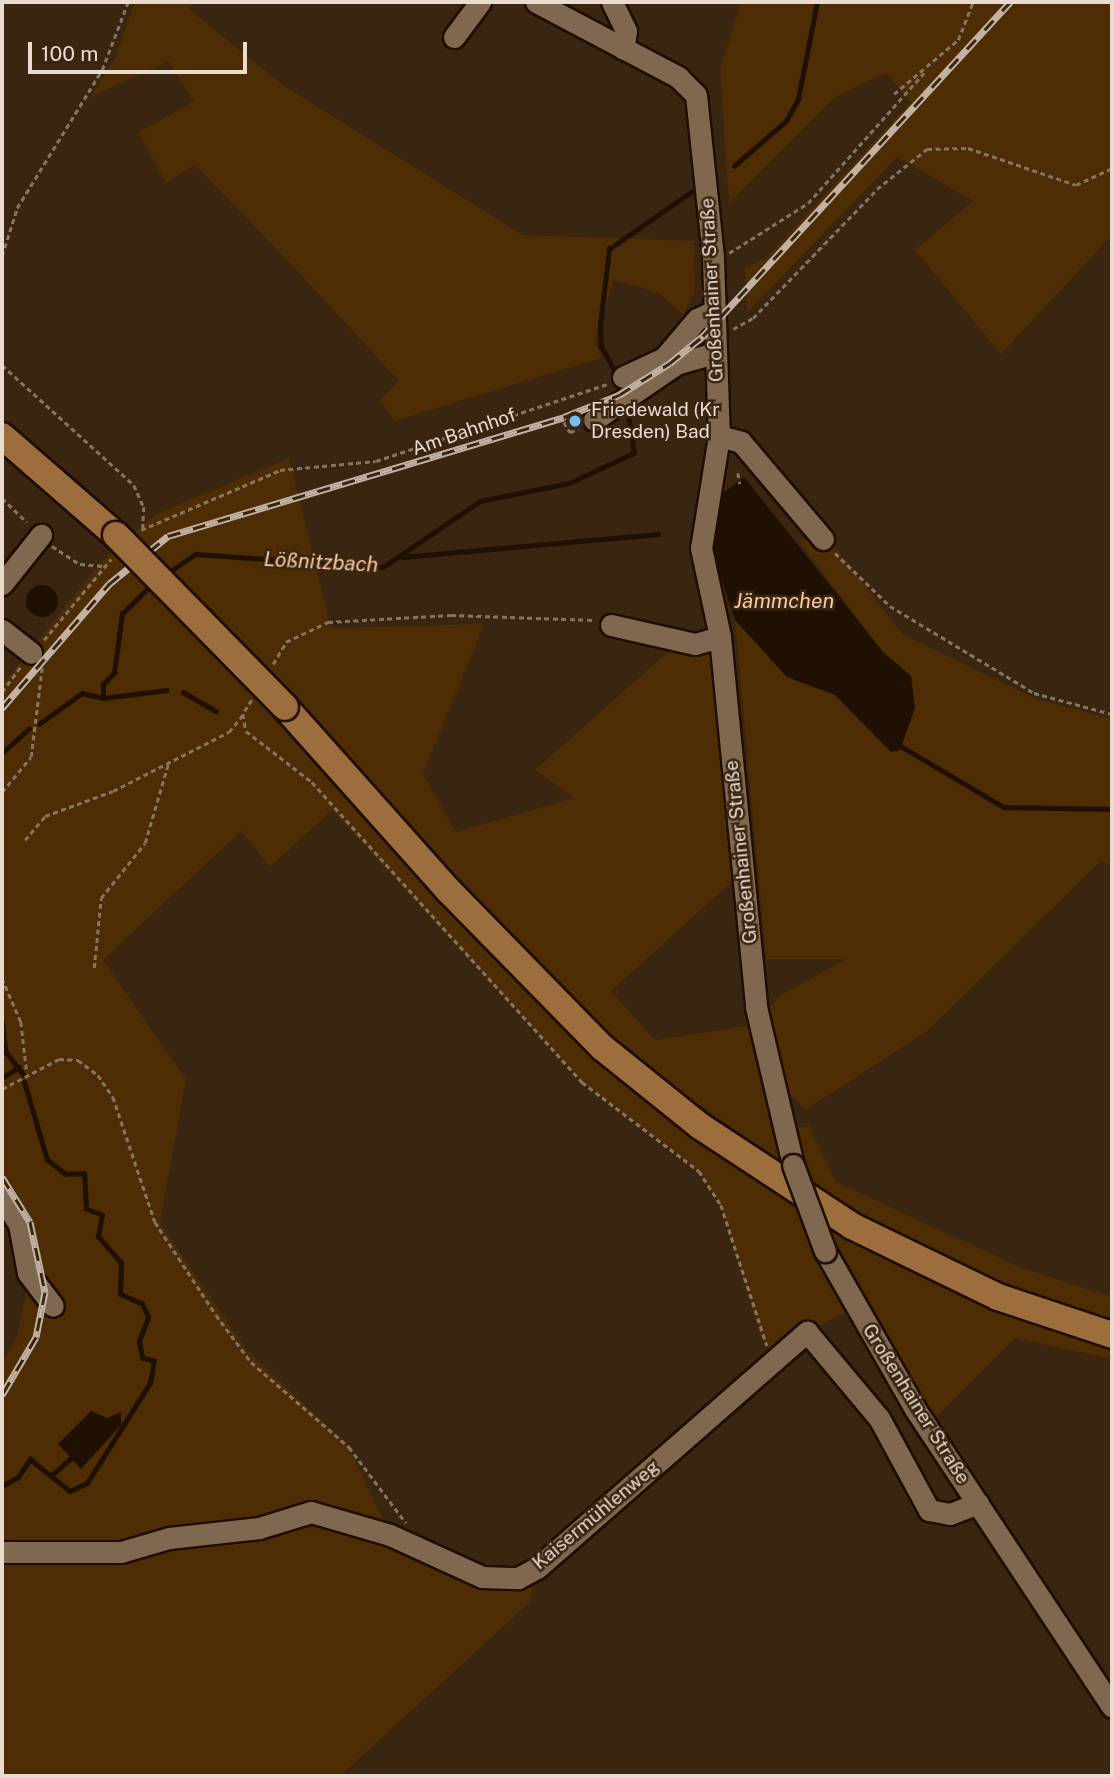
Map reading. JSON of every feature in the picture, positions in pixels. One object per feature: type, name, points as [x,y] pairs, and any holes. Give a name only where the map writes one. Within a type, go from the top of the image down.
[{"type":"main road","points":[[2,436],[116,535],[285,707],[449,891],[603,1048],[699,1126],[864,1232],[998,1297],[1112,1335]]},
{"type":"street","points":[[454,37],[480,2]]},
{"type":"street","name":"Großenhainer Straße","points":[[536,2],[622,50],[678,77],[696,96],[713,258],[713,333],[719,436],[701,548],[720,637],[756,1007],[793,1165],[825,1251],[978,1503],[1112,1707]]},
{"type":"street","points":[[612,2],[626,31],[622,50]]},
{"type":"street","points":[[594,420],[676,364],[713,333],[697,319],[664,358],[624,377]]},
{"type":"street","points":[[719,436],[741,442],[823,539]]},
{"type":"street","points":[[2,584],[41,535]]},
{"type":"street","points":[[611,625],[695,644],[720,637]]},
{"type":"street","points":[[2,630],[36,655]]},
{"type":"street","points":[[2,1198],[19,1224],[28,1273],[53,1306]]},
{"type":"street","name":"Kaisermühlenweg","points":[[2,1552],[121,1552],[169,1538],[259,1528],[312,1512],[428,1552],[498,1580],[537,1569],[774,1359],[799,1333],[814,1335],[906,1459],[929,1510],[950,1514],[978,1503]]},
{"type":"path","points":[[2,256],[17,208],[102,70],[128,2]]},
{"type":"path","points":[[713,258],[744,249],[808,203],[958,40],[973,2]]},
{"type":"path","points":[[894,94],[924,74]]},
{"type":"path","points":[[713,333],[747,324],[877,189],[927,149],[968,148],[1076,184],[1112,168]]},
{"type":"path","name":"Am Bahnhof","points":[[2,365],[134,485],[144,508],[143,528],[198,511],[280,470],[376,461],[624,377]]},
{"type":"path","points":[[738,473],[740,484]]},
{"type":"path","points":[[823,539],[870,588],[925,628],[1034,693],[1112,714]]},
{"type":"path","points":[[72,608],[105,566]]},
{"type":"path","points":[[268,673],[286,642],[328,622],[575,615],[611,625]]},
{"type":"path","points":[[2,792],[31,757],[36,655]]},
{"type":"path","points":[[2,692],[10,678]]},
{"type":"path","points":[[26,840],[46,816],[229,732],[256,694]]},
{"type":"path","points":[[243,714],[246,731],[312,782],[582,1082],[699,1171],[721,1205],[760,1335],[774,1359]]},
{"type":"path","points":[[94,968],[101,898],[145,843],[169,761]]},
{"type":"path","points":[[2,978],[21,1022],[27,1073]]},
{"type":"path","points":[[2,1089],[27,1073],[59,1059],[78,1060],[98,1075],[113,1097],[155,1222],[216,1315],[251,1362],[349,1447],[428,1552]]},
{"type":"shaded area","points":[[135,2],[194,2],[189,9],[283,85],[523,235],[694,241],[695,291],[683,315],[659,293],[614,280],[594,340],[601,358],[394,421],[380,400],[399,381],[292,265],[195,165],[166,183],[138,132],[194,102],[168,61],[90,98],[115,58]]},
{"type":"shaded area","points":[[741,2],[1112,2],[1112,235],[1001,354],[915,250],[973,201],[897,157],[747,313],[745,268],[767,257],[911,102],[886,73],[834,98],[729,203],[720,70]]},
{"type":"shaded area","points":[[289,458],[331,628],[484,624],[423,774],[456,832],[574,798],[535,770],[670,650],[711,648],[735,879],[611,991],[655,1040],[747,1026],[773,1132],[809,1126],[836,1182],[1022,1268],[1112,1297],[1112,1324],[963,1266],[829,1196],[637,1061],[443,867],[415,829],[376,820],[554,1012],[834,1227],[1112,1341],[1112,1359],[1015,1338],[935,1418],[909,1416],[845,1313],[807,1332],[774,1359],[760,1335],[721,1205],[699,1171],[582,1082],[332,810],[270,867],[241,831],[103,960],[186,1079],[160,1223],[246,1349],[349,1447],[390,1535],[465,1571],[537,1568],[529,1603],[340,1776],[2,1776],[2,1364],[17,1336],[33,1261],[2,1201],[2,685],[101,562],[156,514]]},
{"type":"shaded area","points":[[825,534],[903,635],[1037,699],[1112,719],[1112,864],[1100,862],[926,1032],[805,1110],[787,1090],[767,1010],[782,994],[847,959],[766,959],[735,620],[787,677],[835,695],[891,751],[900,750],[915,708],[911,676],[883,652],[799,541]]},
{"type":"water","name":"Jämmchen","points":[[744,477],[883,652],[911,676],[915,708],[900,750],[891,752],[835,695],[787,677],[735,620],[712,551],[723,493]]},
{"type":"water","points":[[42,585],[53,590],[58,601],[53,612],[42,617],[31,612],[26,601],[31,590]]},
{"type":"water","points":[[91,1411],[107,1418],[121,1412],[121,1425],[81,1469],[58,1444]]},
{"type":"waterway","name":"Lößnitzbach","points":[[734,166],[786,121],[798,99],[817,2]]},
{"type":"waterway","name":"Lößnitzbach","points":[[615,372],[601,347],[600,325],[609,249],[691,192]]},
{"type":"waterway","name":"Lößnitzbach","points":[[166,574],[196,554],[383,567],[480,501],[569,483],[634,453],[627,407]]},
{"type":"waterway","points":[[402,557],[658,534]]},
{"type":"waterway","name":"Lößnitzbach","points":[[39,724],[82,693],[103,698],[103,684],[114,673],[122,614],[153,583]]},
{"type":"waterway","points":[[103,698],[166,690]]},
{"type":"waterway","points":[[183,692],[216,711]]},
{"type":"waterway","name":"Lößnitzbach","points":[[2,753],[29,729]]},
{"type":"waterway","points":[[899,745],[1004,807],[1112,809]]},
{"type":"waterway","name":"Lößnitzbach","points":[[2,1020],[6,1052],[23,1074]]},
{"type":"waterway","points":[[2,1078],[19,1067]]},
{"type":"waterway","name":"Lößnitzbach","points":[[2,1486],[18,1477],[30,1459],[70,1491],[87,1483],[150,1383],[154,1361],[142,1358],[139,1341],[148,1317],[142,1304],[120,1294],[121,1263],[98,1237],[102,1215],[86,1209],[84,1174],[65,1174],[47,1160],[24,1082]]},
{"type":"waterway","points":[[51,1476],[73,1456]]},
{"type":"railway","points":[[2,708],[109,584],[168,536],[564,417],[619,395],[670,363],[703,336],[1010,2]]},
{"type":"railway","points":[[2,1177],[30,1222],[45,1292],[36,1337],[2,1395]]},
{"type":"place","name":"Friedewald (Kr Dresden) Bad","points":[[575,421]]}]
